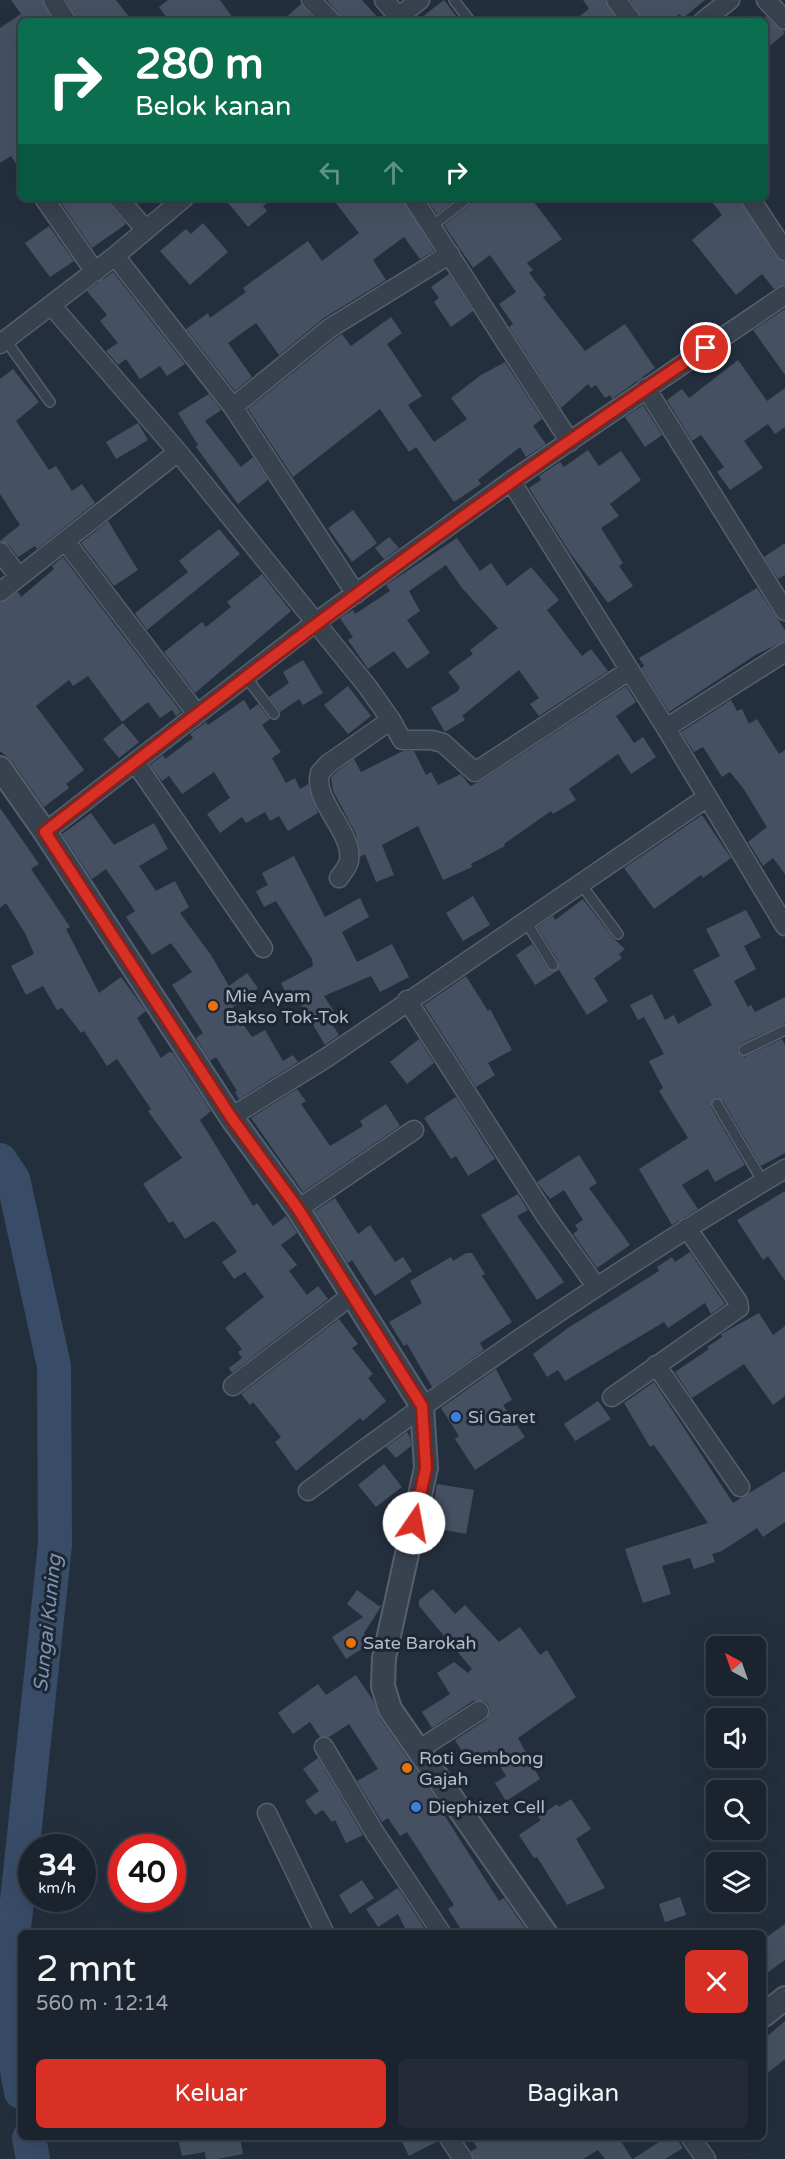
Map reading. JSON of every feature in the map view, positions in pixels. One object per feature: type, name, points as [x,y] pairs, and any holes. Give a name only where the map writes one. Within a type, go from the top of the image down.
[{"type":"street","points":[[53,0],[64,18]]},
{"type":"street","points":[[311,0],[328,18]]},
{"type":"street","points":[[384,0],[395,18]]},
{"type":"street","points":[[397,18],[420,0]]},
{"type":"street","points":[[616,0],[630,18]]},
{"type":"street","points":[[707,18],[730,0]]},
{"type":"street","points":[[766,0],[785,20]]},
{"type":"street","points":[[46,201],[95,272]]},
{"type":"street","points":[[121,201],[146,230]]},
{"type":"street","points":[[2,339],[52,306],[180,201]]},
{"type":"street","points":[[415,201],[570,442]]},
{"type":"street","points":[[752,201],[785,251]]},
{"type":"street","points":[[233,407],[330,328],[450,254]]},
{"type":"street","points":[[115,256],[233,407],[356,594]]},
{"type":"street","points":[[45,832],[316,622],[511,481],[785,296]]},
{"type":"street","points":[[52,306],[178,452],[316,622],[379,701],[402,740],[432,740],[443,743],[475,772],[630,670]]},
{"type":"street","points":[[646,388],[785,611]]},
{"type":"street","points":[[0,592],[178,452]]},
{"type":"street","points":[[511,481],[666,728],[785,926]]},
{"type":"street","points":[[66,542],[197,714]]},
{"type":"street","points":[[0,552],[19,577]]},
{"type":"street","points":[[666,728],[785,652]]},
{"type":"street","points":[[339,878],[349,863],[348,848],[320,787],[320,773],[328,764],[390,720]]},
{"type":"street","points":[[135,762],[263,948]]},
{"type":"street","points":[[3,778],[45,832],[231,1117],[298,1209],[422,1406],[426,1468],[384,1658],[382,1686],[390,1709],[543,1930]]},
{"type":"street","points":[[231,1117],[326,1058],[407,1000],[706,798]]},
{"type":"street","points":[[407,1000],[545,1215],[596,1286]]},
{"type":"street","points":[[298,1209],[414,1130]]},
{"type":"street","points":[[308,1491],[422,1406],[596,1286],[785,1169]]},
{"type":"street","points":[[612,1397],[740,1306],[687,1228]]},
{"type":"street","points":[[233,1386],[352,1295]]},
{"type":"street","points":[[656,1365],[740,1487]]},
{"type":"street","points":[[418,1750],[479,1711]]},
{"type":"street","points":[[324,1747],[375,1833],[439,1930]]},
{"type":"street","points":[[267,1813],[324,1930]]},
{"type":"street","points":[[766,2013],[785,1998]]},
{"type":"street","points":[[450,2140],[463,2159]]},
{"type":"street","points":[[692,2140],[706,2159]]},
{"type":"lane","points":[[454,0],[468,18]]},
{"type":"lane","points":[[432,226],[464,201]]},
{"type":"lane","points":[[2,339],[50,402]]},
{"type":"lane","points":[[246,677],[274,714]]},
{"type":"lane","points":[[580,882],[618,934]]},
{"type":"lane","points":[[525,920],[553,965]]},
{"type":"lane","points":[[744,1050],[785,1030]]},
{"type":"lane","points":[[717,1104],[764,1182]]},
{"type":"building","points":[[11,0],[42,0],[51,18],[23,18],[21,15],[21,18],[18,18],[18,166],[11,156],[0,163],[0,28],[21,14]]},
{"type":"building","points":[[66,0],[116,0],[130,18],[75,18]]},
{"type":"building","points":[[168,0],[220,0],[233,18],[167,18],[159,7]]},
{"type":"building","points":[[327,0],[362,0],[378,18],[341,18]]},
{"type":"building","points":[[444,0],[458,18],[421,18]]},
{"type":"building","points":[[583,0],[605,0],[616,18],[577,18],[589,9]]},
{"type":"building","points":[[630,0],[705,0],[683,18],[679,14],[674,18],[641,18]]},
{"type":"building","points":[[301,4],[313,18],[285,18]]},
{"type":"building","points":[[766,16],[785,33],[768,47],[768,18]]},
{"type":"building","points":[[60,201],[108,201],[126,224],[92,248]]},
{"type":"building","points":[[226,201],[269,201],[263,206],[267,211],[248,227]]},
{"type":"building","points":[[334,201],[404,201],[434,251],[420,259],[404,237],[373,260],[386,280],[324,318],[279,355],[256,323],[228,343],[252,377],[235,391],[186,329],[208,313],[210,318],[246,292],[243,288],[308,241],[322,261],[359,233]]},
{"type":"building","points":[[428,201],[453,201],[437,214]]},
{"type":"building","points":[[473,201],[533,201],[562,239],[527,263],[533,270],[529,273],[546,295],[543,297],[585,351],[625,324],[655,368],[612,399],[610,395],[605,398],[596,385],[591,388],[588,384],[561,408],[509,327],[513,324],[499,304],[516,292],[490,255],[473,268],[444,225]]},
{"type":"building","points":[[711,201],[741,201],[776,257],[785,262],[785,284],[774,289],[762,274],[736,295],[692,240],[722,215]]},
{"type":"building","points":[[203,223],[228,252],[190,285],[160,251],[186,229],[191,234]]},
{"type":"building","points":[[49,226],[74,261],[50,277],[25,243]]},
{"type":"building","points":[[113,272],[185,364],[167,376],[160,366],[140,379],[126,359],[118,365],[106,351],[118,343],[100,321],[107,315],[87,291]]},
{"type":"building","points":[[449,274],[473,311],[451,327],[434,302],[439,298],[431,287]]},
{"type":"building","points":[[785,309],[785,375],[753,330]]},
{"type":"building","points":[[391,317],[402,333],[387,344],[422,396],[408,405],[434,442],[467,419],[451,398],[481,375],[505,362],[542,419],[533,426],[546,444],[526,457],[520,447],[478,480],[481,484],[454,502],[416,447],[409,452],[380,409],[293,477],[248,409],[337,337],[342,334],[351,346]]},
{"type":"building","points":[[738,360],[767,401],[785,388],[785,427],[775,434],[768,424],[744,441],[763,468],[730,490],[717,472],[724,467],[701,435],[692,441],[667,400],[682,389],[689,398]]},
{"type":"building","points":[[13,369],[39,402],[16,421],[49,470],[56,466],[72,491],[82,484],[95,503],[37,549],[35,546],[18,557],[9,545],[0,541],[20,525],[0,494],[0,379]]},
{"type":"building","points":[[209,394],[221,410],[205,421],[241,467],[253,457],[268,480],[238,504],[196,447],[198,445],[178,413]]},
{"type":"building","points":[[643,405],[662,435],[645,447],[625,417]]},
{"type":"building","points":[[138,423],[148,440],[116,459],[106,442]]},
{"type":"building","points":[[588,450],[599,466],[621,451],[641,480],[610,504],[619,516],[601,528],[623,563],[619,566],[633,586],[608,603],[570,553],[529,488],[541,480],[539,476],[560,462],[564,467]]},
{"type":"building","points":[[353,510],[377,543],[352,562],[328,528]]},
{"type":"building","points":[[108,521],[138,570],[114,586],[81,543]]},
{"type":"building","points":[[219,529],[240,554],[147,630],[135,613],[188,572],[179,561]]},
{"type":"building","points":[[389,537],[399,548],[384,559],[375,548]]},
{"type":"building","points":[[457,538],[480,571],[491,563],[507,586],[531,567],[559,600],[547,610],[582,656],[591,649],[608,671],[539,716],[530,704],[539,698],[519,670],[462,716],[465,720],[445,732],[431,708],[458,691],[460,687],[448,672],[473,654],[470,650],[498,628],[462,588],[446,565],[409,591],[420,611],[407,620],[430,653],[407,669],[394,651],[368,669],[348,640],[353,637],[340,618],[353,610],[355,614],[390,591],[386,585]]},
{"type":"building","points":[[785,543],[785,575],[778,579],[764,557]]},
{"type":"building","points":[[63,557],[181,712],[176,716],[172,710],[160,718],[148,702],[122,722],[88,676],[73,686],[69,680],[36,706],[84,770],[66,784],[69,788],[44,807],[11,760],[0,751],[0,603],[18,592],[21,597],[54,569],[52,566]]},
{"type":"building","points":[[262,574],[291,611],[195,693],[164,652],[202,622],[206,627],[231,607],[227,602]]},
{"type":"building","points":[[757,588],[785,630],[785,641],[757,654],[669,712],[641,668],[644,666],[639,658]]},
{"type":"building","points":[[303,660],[323,693],[303,705],[299,699],[280,712],[269,697],[289,683],[283,672]]},
{"type":"building","points":[[348,686],[371,716],[348,734],[324,705]]},
{"type":"building","points":[[626,686],[636,702],[616,716],[634,743],[643,737],[656,757],[631,774],[618,754],[569,789],[576,800],[553,814],[551,811],[504,844],[505,846],[471,864],[472,867],[443,880],[418,826],[382,845],[394,875],[376,882],[365,854],[360,857],[356,834],[333,791],[331,778],[336,772],[354,759],[361,772],[403,751],[414,751],[426,775],[431,772],[438,785],[461,774],[470,786]]},
{"type":"building","points":[[244,700],[250,710],[258,704],[270,719],[262,725],[281,752],[272,758],[286,783],[295,778],[300,789],[308,784],[318,813],[288,831],[279,816],[270,821],[265,812],[246,823],[242,817],[220,833],[207,814],[230,798],[214,772],[182,794],[169,776],[162,781],[150,765],[163,755],[165,759],[193,738],[190,734],[206,722],[208,725]]},
{"type":"building","points":[[731,700],[737,711],[742,709],[749,724],[757,719],[779,754],[785,750],[785,874],[773,858],[763,866],[748,842],[767,827],[743,788],[730,772],[722,777],[703,747],[694,752],[681,732]]},
{"type":"building","points":[[123,723],[139,742],[119,758],[103,739]]},
{"type":"building","points":[[0,808],[39,864],[31,869],[70,927],[66,929],[99,993],[121,977],[146,1011],[137,1018],[161,1058],[169,1052],[173,1053],[211,1111],[200,1120],[253,1206],[257,1203],[273,1226],[286,1216],[297,1233],[281,1245],[297,1265],[289,1271],[307,1295],[318,1286],[328,1299],[232,1373],[229,1368],[242,1358],[238,1352],[242,1349],[225,1328],[264,1297],[245,1272],[234,1279],[222,1262],[237,1252],[217,1224],[213,1221],[185,1239],[173,1221],[169,1223],[143,1184],[182,1158],[148,1111],[151,1109],[117,1059],[107,1066],[84,1031],[81,1033],[62,1008],[57,1010],[43,986],[26,995],[11,966],[34,954],[25,933],[6,903],[0,908]]},
{"type":"building","points":[[91,813],[114,845],[154,823],[168,849],[139,866],[156,891],[175,881],[189,907],[180,913],[211,955],[229,986],[247,973],[258,988],[232,1008],[252,1037],[265,1030],[283,1061],[293,1055],[298,1062],[239,1099],[235,1092],[237,1091],[216,1057],[210,1061],[196,1038],[203,1033],[172,985],[192,972],[171,943],[152,955],[126,917],[135,911],[106,869],[92,879],[62,834]]},
{"type":"building","points":[[702,815],[731,858],[703,878],[701,875],[654,909],[624,868]]},
{"type":"building","points":[[294,856],[325,917],[360,898],[369,917],[342,932],[357,962],[392,944],[409,977],[380,992],[371,976],[324,996],[335,1013],[328,1018],[339,1035],[325,1045],[299,1001],[291,1005],[281,983],[313,966],[312,959],[276,901],[264,907],[256,891],[268,885],[262,873]]},
{"type":"building","points":[[473,896],[490,925],[463,941],[446,913]]},
{"type":"building","points":[[583,899],[613,938],[625,949],[619,954],[622,958],[594,978],[608,1001],[587,1015],[559,970],[535,985],[516,955],[532,944],[548,969],[557,970],[559,962],[537,927],[553,916],[555,920]]},
{"type":"building","points":[[746,910],[761,937],[744,946],[756,969],[734,981],[748,1007],[751,1005],[755,1012],[785,997],[785,1023],[741,1044],[737,1050],[744,1057],[782,1039],[785,1045],[785,1153],[761,1166],[723,1101],[713,1099],[711,1107],[745,1165],[715,1182],[708,1169],[682,1185],[698,1209],[672,1225],[639,1169],[688,1138],[659,1091],[663,1088],[649,1061],[664,1054],[644,1017],[638,1020],[630,1005],[652,994],[665,1020],[674,1015],[678,1024],[712,1005],[693,970],[720,956],[706,929]]},
{"type":"building","points":[[466,976],[488,1011],[490,1009],[512,1050],[488,1063],[495,1075],[476,1087],[424,1005]]},
{"type":"building","points":[[419,1039],[434,1063],[407,1084],[390,1062]]},
{"type":"building","points":[[297,1089],[306,1101],[301,1104],[330,1146],[363,1126],[360,1121],[386,1104],[400,1126],[303,1192],[251,1118]]},
{"type":"building","points":[[456,1097],[495,1159],[468,1176],[456,1156],[451,1159],[424,1118]]},
{"type":"building","points":[[579,1155],[597,1183],[589,1188],[630,1245],[597,1268],[573,1234],[578,1230],[575,1225],[583,1220],[564,1190],[550,1199],[537,1182]]},
{"type":"building","points":[[785,1191],[785,1281],[768,1256],[763,1260],[737,1220]]},
{"type":"building","points":[[518,1194],[528,1210],[517,1216],[564,1282],[537,1300],[481,1215]]},
{"type":"building","points":[[335,1198],[358,1234],[370,1225],[395,1262],[403,1257],[412,1271],[375,1296],[352,1260],[348,1263],[315,1211]]},
{"type":"building","points":[[690,1252],[725,1304],[711,1314],[705,1303],[668,1328],[664,1322],[565,1381],[558,1370],[547,1377],[533,1354],[568,1328],[659,1271],[657,1267],[672,1257],[675,1262]]},
{"type":"building","points":[[466,1253],[472,1253],[485,1274],[482,1276],[512,1322],[480,1343],[484,1350],[432,1387],[407,1344],[404,1346],[389,1322],[422,1303],[410,1281],[451,1257],[453,1261]]},
{"type":"building","points":[[759,1313],[773,1335],[785,1326],[785,1396],[773,1405],[744,1364],[692,1398],[675,1372],[709,1349],[707,1347],[722,1337],[721,1334]]},
{"type":"building","points":[[339,1319],[358,1344],[352,1348],[373,1374],[368,1378],[386,1401],[363,1421],[360,1418],[296,1471],[275,1442],[281,1437],[253,1402],[250,1405],[241,1394]]},
{"type":"building","points":[[496,1369],[512,1400],[503,1405],[525,1437],[475,1470],[455,1439],[459,1436],[441,1408]]},
{"type":"building","points":[[654,1382],[733,1503],[785,1471],[785,1522],[763,1537],[757,1528],[722,1551],[712,1554],[715,1562],[694,1569],[690,1558],[662,1566],[671,1594],[643,1603],[625,1549],[708,1523],[654,1445],[650,1447],[624,1403]]},
{"type":"building","points":[[598,1401],[611,1419],[575,1441],[564,1424]]},
{"type":"building","points":[[407,1432],[411,1446],[396,1458],[386,1447]]},
{"type":"building","points":[[384,1464],[402,1487],[376,1507],[358,1485]]},
{"type":"building","points":[[437,1484],[474,1490],[466,1534],[429,1527]]},
{"type":"building","points":[[433,1589],[455,1614],[465,1605],[499,1642],[520,1627],[540,1655],[547,1650],[576,1697],[518,1738],[540,1779],[506,1801],[495,1783],[506,1776],[490,1750],[469,1763],[455,1740],[486,1720],[490,1711],[488,1704],[484,1701],[473,1701],[432,1728],[422,1712],[450,1694],[437,1673],[454,1662],[468,1673],[472,1669],[419,1606],[419,1600]]},
{"type":"building","points":[[357,1590],[379,1606],[382,1605],[364,1633],[371,1643],[346,1659],[332,1637],[363,1617],[347,1604]]},
{"type":"building","points":[[356,1675],[374,1702],[379,1717],[443,1809],[441,1810],[499,1901],[504,1898],[526,1930],[461,1930],[448,1909],[454,1905],[407,1832],[400,1836],[388,1818],[382,1822],[357,1781],[378,1769],[349,1724],[329,1737],[320,1737],[310,1722],[293,1734],[278,1713],[318,1684],[326,1695]]},
{"type":"building","points":[[318,1758],[363,1835],[346,1843],[335,1820],[332,1822],[323,1810],[315,1815],[305,1801],[319,1791],[303,1769]]},
{"type":"building","points":[[571,1799],[591,1829],[576,1839],[605,1888],[567,1905],[537,1857],[534,1858],[519,1835],[541,1820],[538,1817],[557,1804],[559,1807]]},
{"type":"building","points":[[362,1880],[374,1898],[350,1914],[339,1895]]},
{"type":"building","points":[[398,1888],[425,1930],[406,1930],[398,1914],[378,1927],[366,1909]]},
{"type":"building","points":[[680,1897],[686,1915],[665,1922],[659,1904]]},
{"type":"building","points":[[785,1924],[785,1960],[766,1974],[766,1938]]},
{"type":"building","points":[[785,2021],[785,2059],[766,2074],[766,2037]]},
{"type":"building","points":[[178,2140],[240,2140],[243,2154],[217,2159],[206,2159],[205,2152],[182,2156]]},
{"type":"building","points":[[401,2140],[438,2140],[438,2141],[409,2156]]},
{"type":"building","points":[[472,2140],[620,2140],[632,2159],[605,2159],[598,2150],[583,2159],[474,2159],[471,2151],[477,2148]]},
{"type":"building","points":[[662,2140],[677,2140],[683,2148],[665,2159],[633,2159]]},
{"type":"waterway","name":"Sungai Kuning","points":[[0,1160],[13,1179],[54,1366],[55,1544],[14,1929],[14,2053],[18,2075]]},
{"type":"waterway","name":"Sungai Kuning","points":[[29,2140],[33,2159]]},
{"type":"place","name":"Mie Ayam Bakso Tok-Tok","points":[[213,1006]]},
{"type":"place","name":"Si Garet","points":[[456,1417]]},
{"type":"place","name":"Sate Barokah","points":[[351,1643]]},
{"type":"place","name":"Roti Gembong Gajah","points":[[407,1768]]},
{"type":"place","name":"Diephizet Cell","points":[[416,1807]]},
{"type":"route","points":[[414,1523],[426,1468],[422,1406],[298,1209],[231,1117],[45,832],[316,622],[526,470],[706,348]]}]
